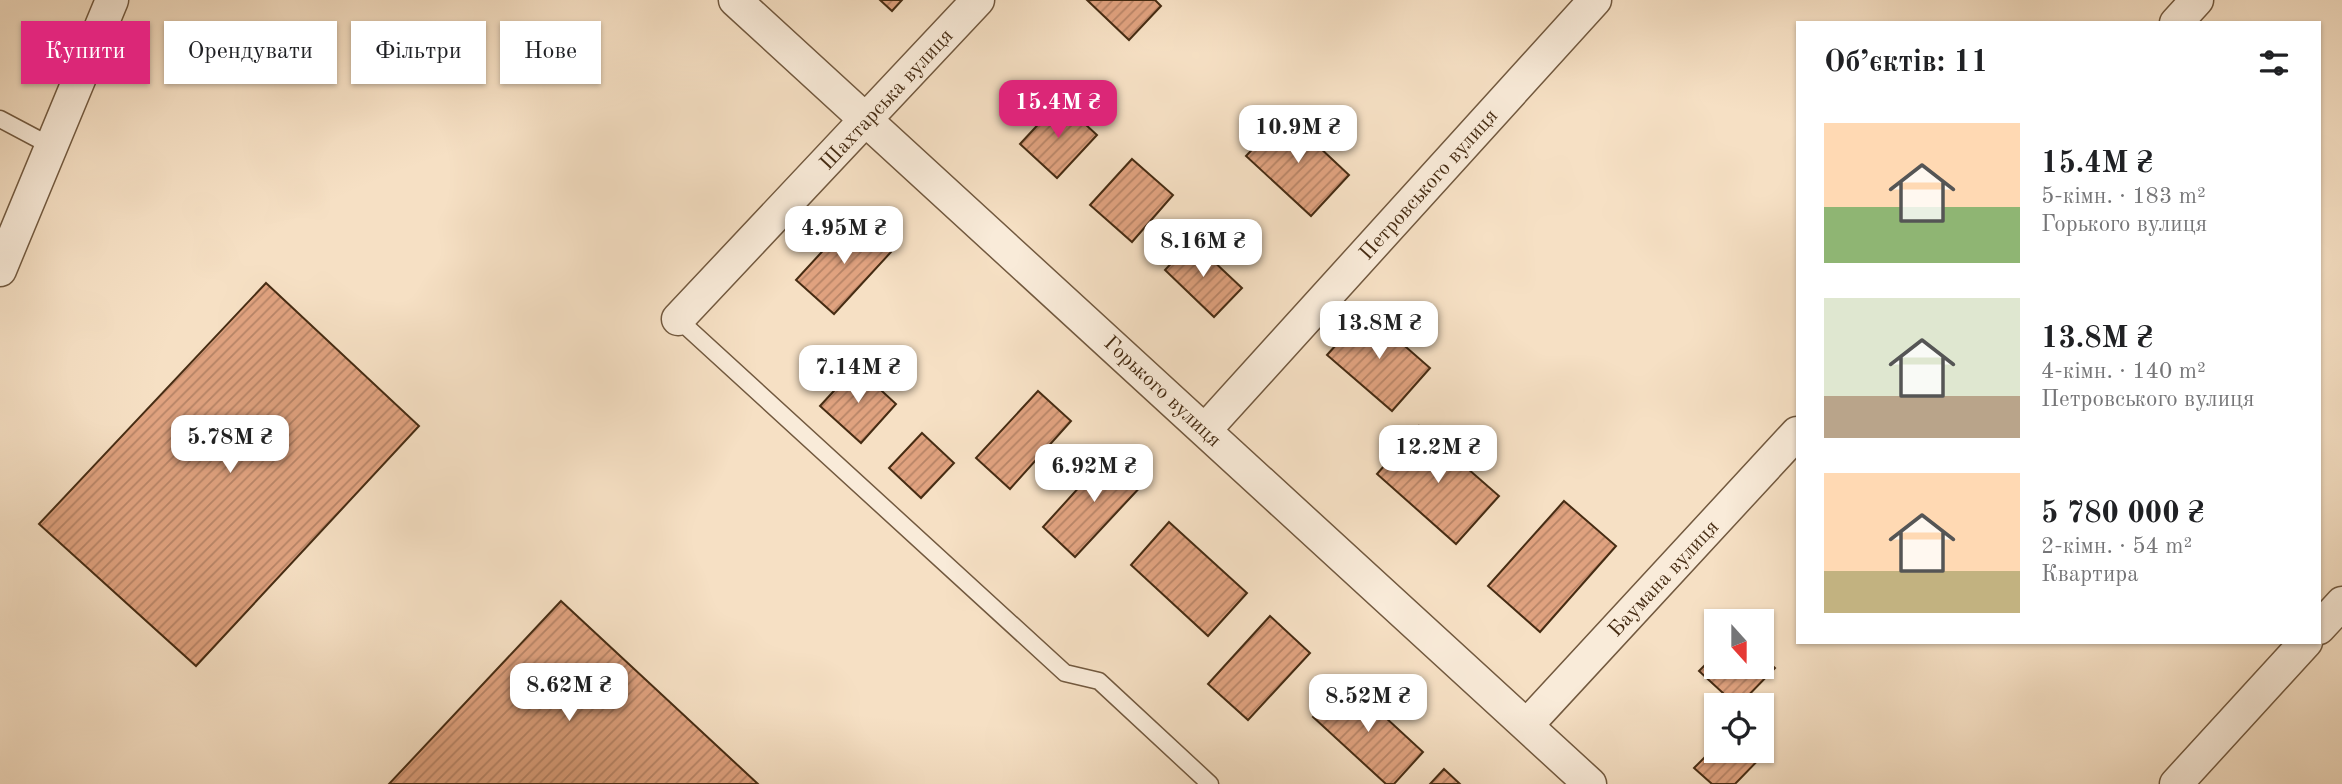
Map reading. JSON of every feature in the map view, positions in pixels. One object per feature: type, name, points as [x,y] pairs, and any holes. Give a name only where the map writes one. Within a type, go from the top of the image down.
[{"type":"street","points":[[0,270],[112,0]]},
{"type":"street","name":"Горького вулиця","points":[[734,0],[1528,724],[1590,784]]},
{"type":"street","name":"Шахтарська вулиця","points":[[678,319],[978,0]]},
{"type":"street","name":"Петровського вулиця","points":[[1205,430],[1595,0]]},
{"type":"street","points":[[2178,21],[2197,0]]},
{"type":"street","name":"Баумана вулиця","points":[[1528,724],[1796,434]]},
{"type":"street","points":[[2321,626],[2342,603]]},
{"type":"street","points":[[2176,784],[2304,644]]},
{"type":"lane","points":[[0,119],[51,146]]},
{"type":"lane","points":[[678,319],[1065,673],[1099,681],[1210,784]]},
{"type":"building","points":[[880,0],[902,0],[892,11]]},
{"type":"building","points":[[1087,0],[1155,0],[1161,6],[1129,40]]},
{"type":"building","points":[[1060,101],[1097,135],[1057,178],[1020,144]]},
{"type":"building","points":[[1285,115],[1349,175],[1311,216],[1246,156]]},
{"type":"building","points":[[1132,159],[1173,195],[1132,242],[1090,205]]},
{"type":"building","points":[[853,218],[891,252],[834,314],[796,280]]},
{"type":"building","points":[[1192,241],[1242,288],[1214,317],[1165,270]]},
{"type":"building","points":[[266,283],[419,426],[196,666],[39,524]]},
{"type":"building","points":[[1366,312],[1430,368],[1392,411],[1327,355]]},
{"type":"building","points":[[856,367],[896,404],[861,443],[820,406]]},
{"type":"building","points":[[1038,391],[1071,421],[1010,489],[976,458]]},
{"type":"building","points":[[1419,426],[1499,496],[1456,544],[1377,474]]},
{"type":"building","points":[[922,433],[954,463],[921,498],[889,468]]},
{"type":"building","points":[[1112,451],[1145,482],[1075,557],[1043,527]]},
{"type":"building","points":[[1564,501],[1616,546],[1540,632],[1488,586]]},
{"type":"building","points":[[1169,522],[1247,593],[1208,636],[1131,565]]},
{"type":"building","points":[[561,601],[758,784],[389,784]]},
{"type":"building","points":[[1270,616],[1310,653],[1248,720],[1208,684]]},
{"type":"building","points":[[1708,679],[1764,679],[1751,693],[1723,693]]},
{"type":"building","points":[[1346,681],[1423,752],[1394,784],[1386,784],[1313,717]]},
{"type":"building","points":[[1704,758],[1704,763],[1755,763],[1735,784],[1712,784],[1694,768]]},
{"type":"building","points":[[1444,769],[1460,784],[1430,784]]}]
